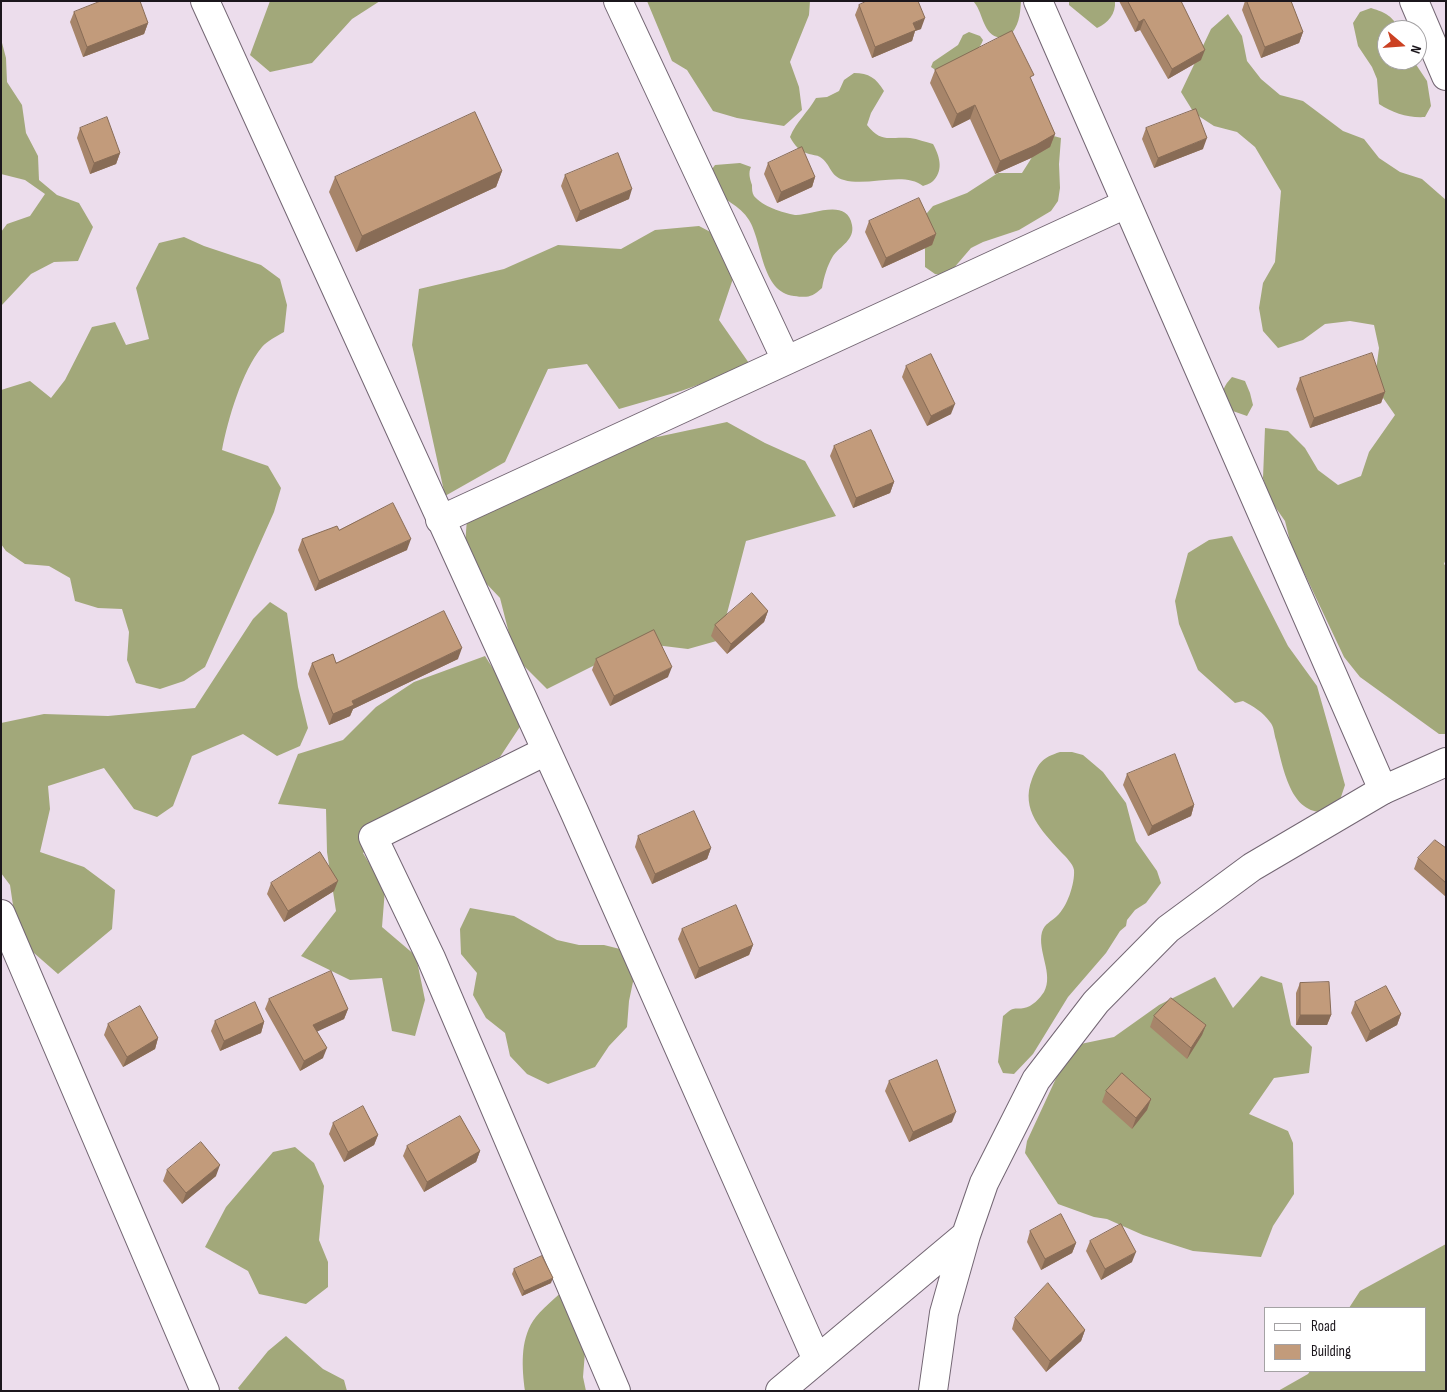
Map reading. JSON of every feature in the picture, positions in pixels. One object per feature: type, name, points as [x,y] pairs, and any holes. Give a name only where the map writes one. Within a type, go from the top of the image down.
[{"type":"street","points":[[205,1],[546,751],[817,1360]]},
{"type":"street","points":[[618,1],[786,360]]},
{"type":"street","points":[[1038,1],[1383,790]]},
{"type":"street","points":[[1414,1],[1446,76]]},
{"type":"street","points":[[440,520],[1126,204]]},
{"type":"street","points":[[546,751],[373,837],[431,958],[616,1391]]},
{"type":"street","points":[[934,1391],[944,1313],[966,1235],[984,1182],[1036,1080],[1096,1002],[1168,929],[1252,867],[1383,790],[1446,762]]},
{"type":"street","points":[[1,914],[205,1391]]},
{"type":"street","points":[[780,1391],[966,1235]]},
{"type":"green space","points":[[270,1],[380,1],[352,19],[312,63],[270,72],[250,55]]},
{"type":"green space","points":[[647,1],[810,1],[809,15],[790,62],[799,87],[802,110],[784,126],[737,118],[713,111],[687,70],[672,61]]},
{"type":"green space","points":[[973,1],[1021,1],[1015,29],[1009,37],[998,37],[988,31]]},
{"type":"green space","points":[[1069,1],[1115,1],[1115,6],[1110,18],[1097,28],[1069,5]]},
{"type":"green space","points":[[1371,8],[1393,20],[1377,20],[1377,70],[1420,70],[1427,81],[1431,106],[1425,117],[1401,114],[1379,104],[1377,79],[1372,67],[1358,46],[1353,23],[1360,12]]},
{"type":"green space","points":[[1228,14],[1242,36],[1247,61],[1261,79],[1280,95],[1303,101],[1343,131],[1364,139],[1379,158],[1400,172],[1422,179],[1446,200],[1446,559],[1444,564],[1446,566],[1446,734],[1439,734],[1360,677],[1344,657],[1291,545],[1285,521],[1271,501],[1263,478],[1265,428],[1288,431],[1305,448],[1318,470],[1338,485],[1361,476],[1369,452],[1395,415],[1381,395],[1376,371],[1379,348],[1374,325],[1350,321],[1325,324],[1303,340],[1278,348],[1263,331],[1259,308],[1263,283],[1275,262],[1281,191],[1255,147],[1237,132],[1214,126],[1194,113],[1181,92],[1211,29]]},
{"type":"green space","points":[[969,32],[980,36],[983,40],[976,52],[964,60],[937,71],[931,67],[933,62],[958,45],[963,35]]},
{"type":"green space","points":[[1,39],[6,58],[7,82],[22,105],[26,133],[38,156],[39,180],[57,195],[79,203],[93,227],[78,261],[54,262],[31,274],[1,306],[1,232],[7,224],[30,216],[45,194],[25,180],[1,174]]},
{"type":"green space","points":[[854,73],[872,77],[884,91],[871,113],[867,125],[872,131],[886,138],[910,138],[933,144],[939,157],[940,167],[937,176],[932,182],[923,186],[915,182],[896,179],[864,182],[844,180],[836,176],[820,157],[803,151],[794,143],[790,137],[816,98],[827,97],[839,91],[844,80]]},
{"type":"green space","points":[[1050,135],[1061,138],[1060,188],[1058,201],[1051,211],[1019,230],[971,248],[947,276],[935,274],[925,267],[925,243],[921,220],[933,206],[967,193],[998,173],[1022,173],[1041,143]]},
{"type":"green space","points":[[740,163],[751,167],[750,176],[753,195],[767,206],[795,215],[836,210],[843,212],[849,217],[852,225],[851,235],[833,256],[822,288],[812,295],[806,297],[794,296],[783,293],[775,286],[764,265],[754,230],[749,220],[741,210],[712,186],[707,176],[715,165]]},
{"type":"green space","points":[[699,226],[743,249],[719,320],[751,366],[681,391],[619,409],[587,364],[548,369],[505,462],[445,496],[412,345],[419,289],[504,269],[558,245],[621,249],[655,230]]},
{"type":"green space","points":[[184,237],[204,246],[261,265],[280,279],[287,305],[284,332],[264,345],[248,369],[232,410],[222,450],[268,466],[281,488],[274,512],[205,667],[184,681],[160,689],[136,683],[127,660],[129,632],[122,609],[98,608],[75,601],[70,578],[49,566],[25,564],[6,551],[1,544],[1,390],[30,381],[51,398],[65,380],[92,327],[115,322],[126,345],[149,339],[136,288],[159,243]]},
{"type":"green space","points":[[1232,377],[1245,381],[1250,393],[1253,405],[1247,416],[1227,409],[1223,392]]},
{"type":"green space","points":[[727,422],[765,443],[805,461],[836,516],[746,541],[720,640],[688,649],[639,643],[547,689],[515,657],[500,598],[464,560],[468,504],[629,443]]},
{"type":"green space","points":[[1232,536],[1288,646],[1317,686],[1345,785],[1337,809],[1322,812],[1310,809],[1300,802],[1287,780],[1273,728],[1267,718],[1243,701],[1235,703],[1198,670],[1179,624],[1175,601],[1188,553],[1209,540]]},
{"type":"green space","points":[[270,602],[287,613],[298,687],[308,728],[300,746],[277,756],[243,734],[192,756],[173,806],[157,817],[134,809],[104,768],[48,786],[50,809],[40,852],[84,867],[115,890],[112,929],[58,974],[18,939],[10,885],[1,873],[1,723],[44,714],[108,716],[195,708],[253,619]]},
{"type":"green space","points":[[485,656],[525,719],[500,757],[443,786],[363,853],[385,889],[382,927],[416,956],[425,1000],[415,1036],[392,1031],[382,978],[350,980],[301,956],[336,911],[327,852],[326,809],[278,804],[298,754],[343,740],[376,707],[414,682]]},
{"type":"green space","points":[[1060,752],[1072,752],[1083,755],[1103,772],[1126,803],[1136,841],[1157,871],[1161,883],[1146,903],[1135,910],[1106,953],[1068,997],[1033,1054],[1014,1074],[1003,1073],[998,1062],[1003,1016],[1014,1009],[1030,1006],[1044,992],[1047,978],[1041,939],[1042,932],[1046,925],[1061,912],[1070,895],[1073,882],[1074,870],[1072,865],[1040,828],[1031,810],[1029,801],[1029,790],[1037,768],[1049,756]]},
{"type":"green space","points":[[470,908],[514,916],[557,940],[579,945],[604,945],[628,951],[634,977],[629,1001],[627,1027],[609,1046],[595,1067],[548,1084],[527,1074],[510,1056],[505,1033],[486,1018],[473,995],[477,973],[461,954],[460,929]]},
{"type":"green space","points":[[1261,976],[1282,983],[1291,1025],[1312,1047],[1309,1073],[1274,1078],[1249,1114],[1288,1131],[1293,1143],[1294,1194],[1273,1226],[1261,1257],[1193,1251],[1143,1235],[1107,1219],[1094,1217],[1058,1204],[1025,1153],[1027,1141],[1071,1046],[1114,1037],[1159,1005],[1215,977],[1233,1008]]},
{"type":"green space","points":[[295,1147],[314,1163],[324,1186],[319,1240],[328,1262],[328,1287],[306,1304],[259,1294],[248,1271],[205,1247],[226,1207],[273,1152]]},
{"type":"green space","points":[[1446,1244],[1446,1391],[1278,1391],[1309,1372],[1427,1372],[1427,1307],[1350,1307],[1360,1291]]},
{"type":"green space","points":[[567,1287],[587,1327],[583,1377],[586,1391],[525,1391],[523,1355],[529,1329],[540,1312]]},
{"type":"green space","points":[[286,1336],[323,1369],[344,1380],[347,1391],[240,1391],[238,1388],[268,1351]]},
{"type":"building","points":[[101,1],[140,1],[148,23],[87,47],[74,12]]},
{"type":"building","points":[[867,1],[918,1],[925,18],[913,23],[916,30],[875,47],[859,5]]},
{"type":"building","points":[[1128,1],[1181,1],[1205,50],[1172,69],[1144,19],[1139,22]]},
{"type":"building","points":[[1247,1],[1291,1],[1303,32],[1265,47]]},
{"type":"building","points":[[1012,31],[1034,75],[1030,77],[1055,134],[1036,145],[1000,161],[975,105],[957,114],[935,70]]},
{"type":"building","points":[[1196,109],[1207,138],[1158,158],[1146,128]]},
{"type":"building","points":[[475,112],[502,171],[362,236],[335,177]]},
{"type":"building","points":[[107,117],[120,153],[94,163],[80,128]]},
{"type":"building","points":[[802,147],[815,177],[781,192],[768,163]]},
{"type":"building","points":[[618,153],[632,189],[580,211],[565,175]]},
{"type":"building","points":[[919,198],[936,234],[886,258],[869,221]]},
{"type":"building","points":[[1372,353],[1385,392],[1314,418],[1300,378]]},
{"type":"building","points":[[931,354],[955,404],[931,416],[906,366]]},
{"type":"building","points":[[871,430],[894,482],[856,498],[834,446]]},
{"type":"building","points":[[393,503],[411,539],[319,581],[302,539],[337,526],[339,530]]},
{"type":"building","points":[[752,593],[768,611],[731,644],[715,625]]},
{"type":"building","points":[[444,611],[462,648],[352,701],[354,705],[333,714],[312,663],[333,654],[336,663]]},
{"type":"building","points":[[654,630],[672,667],[614,696],[596,659]]},
{"type":"building","points":[[1175,754],[1194,805],[1152,826],[1127,774]]},
{"type":"building","points":[[694,811],[711,848],[655,874],[638,836]]},
{"type":"building","points":[[1435,840],[1446,848],[1446,883],[1418,858]]},
{"type":"building","points":[[320,852],[338,881],[288,911],[271,883]]},
{"type":"building","points":[[736,905],[753,945],[699,968],[682,929]]},
{"type":"building","points":[[331,971],[348,1009],[313,1025],[327,1048],[304,1061],[269,999]]},
{"type":"building","points":[[1329,982],[1331,1015],[1300,1015],[1300,983]]},
{"type":"building","points":[[1386,986],[1401,1014],[1370,1031],[1355,1002]]},
{"type":"building","points":[[1171,998],[1206,1025],[1191,1048],[1154,1016]]},
{"type":"building","points":[[255,1002],[264,1022],[224,1041],[215,1021]]},
{"type":"building","points":[[140,1006],[158,1038],[127,1057],[108,1024]]},
{"type":"building","points":[[937,1060],[956,1112],[913,1132],[889,1081]]},
{"type":"building","points":[[1122,1073],[1151,1099],[1136,1118],[1106,1091]]},
{"type":"building","points":[[363,1106],[378,1135],[348,1152],[333,1123]]},
{"type":"building","points":[[460,1116],[480,1151],[427,1182],[407,1146]]},
{"type":"building","points":[[201,1142],[220,1165],[186,1193],[167,1170]]},
{"type":"building","points":[[1061,1214],[1076,1243],[1045,1259],[1030,1231]]},
{"type":"building","points":[[1121,1224],[1136,1252],[1105,1269],[1090,1241]]},
{"type":"building","points":[[542,1256],[553,1278],[524,1291],[514,1269]]},
{"type":"building","points":[[1048,1283],[1085,1330],[1050,1361],[1015,1318]]}]
